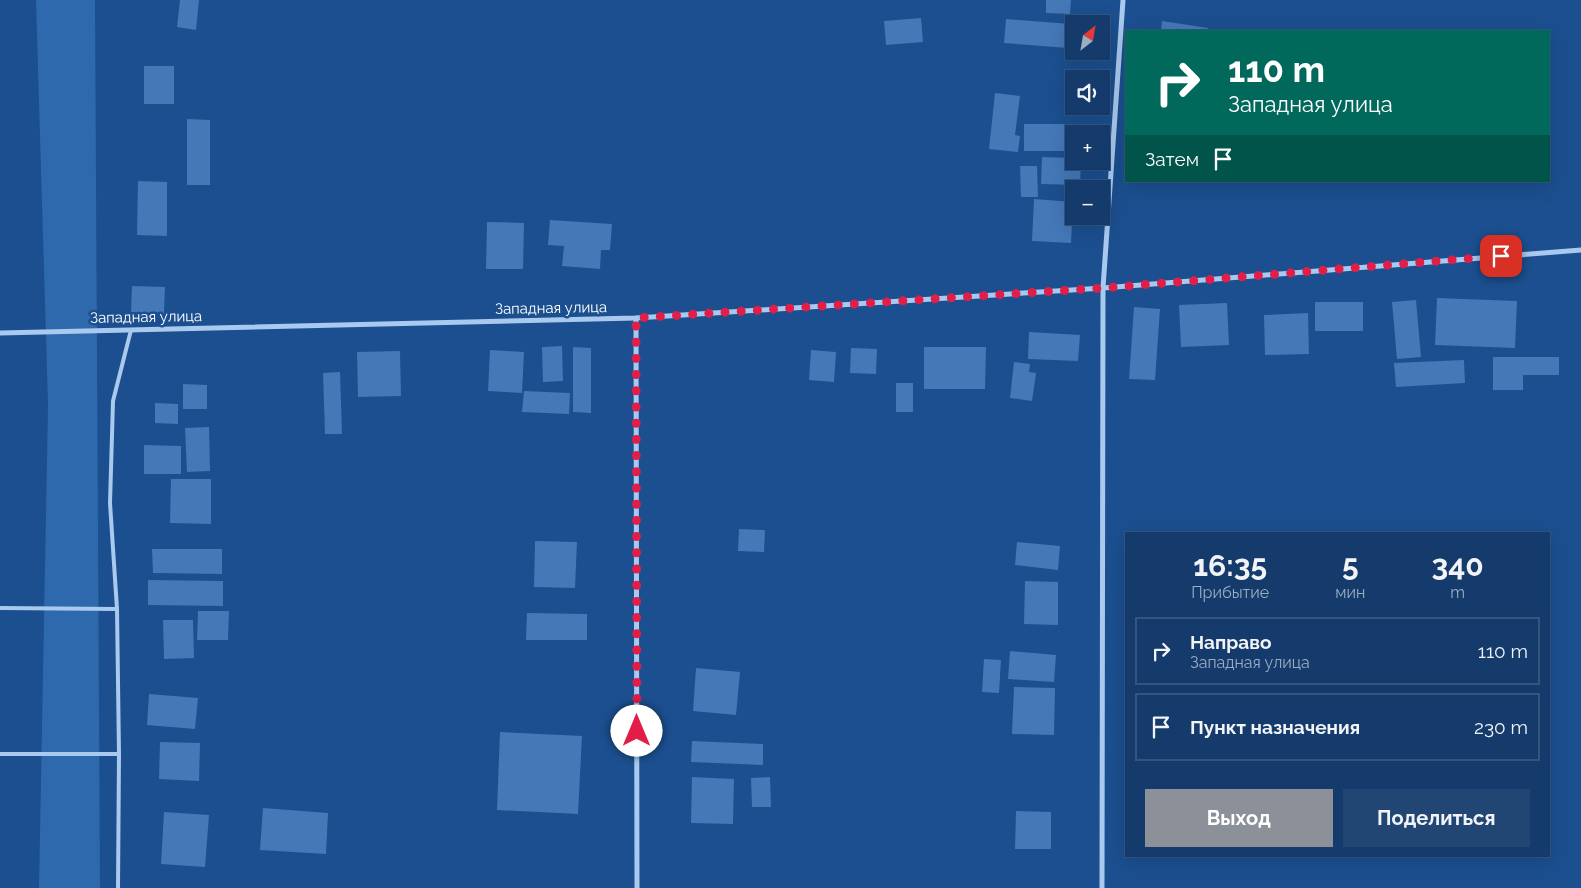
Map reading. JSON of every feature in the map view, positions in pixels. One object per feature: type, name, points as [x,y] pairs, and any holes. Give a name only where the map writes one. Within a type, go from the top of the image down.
[{"type":"street","points":[[1102,888],[1103,288],[1123,0]]},
{"type":"street","name":"Западная улица","points":[[0,333],[636,318],[1103,288],[1581,250]]},
{"type":"street","points":[[636,318],[637,888]]},
{"type":"lane","points":[[118,888],[117,610],[110,503],[113,402],[131,330]]},
{"type":"lane","points":[[0,608],[117,610]]},
{"type":"lane","points":[[0,754],[119,754]]},
{"type":"shaded area","points":[[36,0],[95,0],[100,888],[39,888],[48,405]]},
{"type":"building","points":[[180,0],[199,0],[196,30],[177,27]]},
{"type":"building","points":[[1046,0],[1071,0],[1070,14],[1046,13]]},
{"type":"building","points":[[921,18],[923,42],[886,45],[884,21]]},
{"type":"building","points":[[1006,19],[1065,24],[1065,48],[1004,43]]},
{"type":"building","points":[[1162,21],[1208,28],[1207,30],[1161,30]]},
{"type":"building","points":[[144,66],[174,66],[174,104],[144,104]]},
{"type":"building","points":[[995,93],[1020,96],[1015,135],[1020,136],[1018,152],[989,149]]},
{"type":"building","points":[[187,119],[210,120],[210,185],[187,185]]},
{"type":"building","points":[[1024,124],[1071,124],[1065,125],[1065,151],[1024,151]]},
{"type":"building","points":[[1042,157],[1065,158],[1065,170],[1081,170],[1080,180],[1065,180],[1065,185],[1041,184]]},
{"type":"building","points":[[1020,166],[1037,166],[1038,197],[1021,197]]},
{"type":"building","points":[[138,181],[167,182],[167,236],[137,235]]},
{"type":"building","points":[[1034,199],[1065,201],[1065,225],[1072,225],[1071,243],[1032,241]]},
{"type":"building","points":[[550,220],[612,224],[610,250],[601,250],[600,269],[562,266],[564,246],[548,245]]},
{"type":"building","points":[[487,222],[524,223],[523,269],[486,269]]},
{"type":"building","points":[[132,286],[165,287],[164,313],[131,312]]},
{"type":"building","points":[[1437,298],[1517,301],[1515,348],[1435,345]]},
{"type":"building","points":[[1416,300],[1421,357],[1397,359],[1392,302]]},
{"type":"building","points":[[1315,302],[1363,302],[1363,331],[1315,331]]},
{"type":"building","points":[[1227,303],[1229,345],[1181,347],[1179,305]]},
{"type":"building","points":[[1134,307],[1160,309],[1155,380],[1129,379]]},
{"type":"building","points":[[1308,313],[1309,354],[1265,355],[1264,315]]},
{"type":"building","points":[[1029,332],[1080,335],[1078,361],[1028,359]]},
{"type":"building","points":[[562,346],[563,381],[543,382],[542,347]]},
{"type":"building","points":[[573,347],[591,348],[591,413],[573,412]]},
{"type":"building","points":[[924,347],[986,347],[985,389],[924,389]]},
{"type":"building","points":[[851,348],[877,349],[876,374],[850,373]]},
{"type":"building","points":[[490,350],[524,352],[522,393],[488,391]]},
{"type":"building","points":[[811,350],[836,352],[834,382],[809,380]]},
{"type":"building","points":[[400,351],[401,396],[358,397],[357,352]]},
{"type":"building","points":[[1493,357],[1559,357],[1559,375],[1523,375],[1523,390],[1493,390]]},
{"type":"building","points":[[1464,360],[1465,383],[1396,387],[1394,363]]},
{"type":"building","points":[[1014,362],[1030,364],[1029,372],[1036,373],[1032,401],[1010,398]]},
{"type":"building","points":[[340,372],[342,434],[325,434],[323,373]]},
{"type":"building","points":[[896,383],[913,383],[913,412],[896,412]]},
{"type":"building","points":[[183,384],[207,385],[207,409],[183,409]]},
{"type":"building","points":[[524,391],[570,393],[569,414],[522,412]]},
{"type":"building","points":[[155,403],[178,404],[178,424],[155,423]]},
{"type":"building","points":[[209,427],[210,471],[187,472],[185,428]]},
{"type":"building","points":[[144,445],[181,446],[181,474],[144,474]]},
{"type":"building","points":[[171,479],[211,479],[211,524],[170,523]]},
{"type":"building","points":[[739,529],[765,530],[764,552],[738,551]]},
{"type":"building","points":[[535,541],[577,542],[575,588],[534,587]]},
{"type":"building","points":[[1017,542],[1060,546],[1058,570],[1015,565]]},
{"type":"building","points":[[152,549],[222,549],[222,574],[153,573]]},
{"type":"building","points":[[148,580],[223,581],[223,606],[148,605]]},
{"type":"building","points":[[1025,581],[1058,582],[1058,625],[1024,624]]},
{"type":"building","points":[[198,611],[229,611],[228,640],[197,640]]},
{"type":"building","points":[[527,613],[587,614],[587,640],[526,640]]},
{"type":"building","points":[[163,620],[193,620],[194,658],[164,659]]},
{"type":"building","points":[[1010,651],[1056,655],[1054,682],[1008,679]]},
{"type":"building","points":[[984,659],[1001,660],[999,693],[982,692]]},
{"type":"building","points":[[696,668],[740,672],[736,715],[693,711]]},
{"type":"building","points":[[1014,687],[1055,688],[1054,735],[1012,734]]},
{"type":"building","points":[[149,694],[198,698],[195,729],[147,725]]},
{"type":"building","points":[[500,732],[582,736],[578,814],[497,810]]},
{"type":"building","points":[[692,741],[763,744],[763,765],[691,762]]},
{"type":"building","points":[[160,742],[200,743],[199,781],[159,779]]},
{"type":"building","points":[[692,777],[734,779],[733,824],[691,823]]},
{"type":"building","points":[[770,777],[771,807],[752,807],[751,778]]},
{"type":"building","points":[[263,808],[328,813],[326,854],[260,850]]},
{"type":"building","points":[[1016,811],[1051,812],[1051,849],[1015,849]]},
{"type":"building","points":[[164,812],[209,815],[205,867],[161,864]]},
{"type":"route","points":[[637,731],[636,318],[1103,288],[1501,256]]}]
